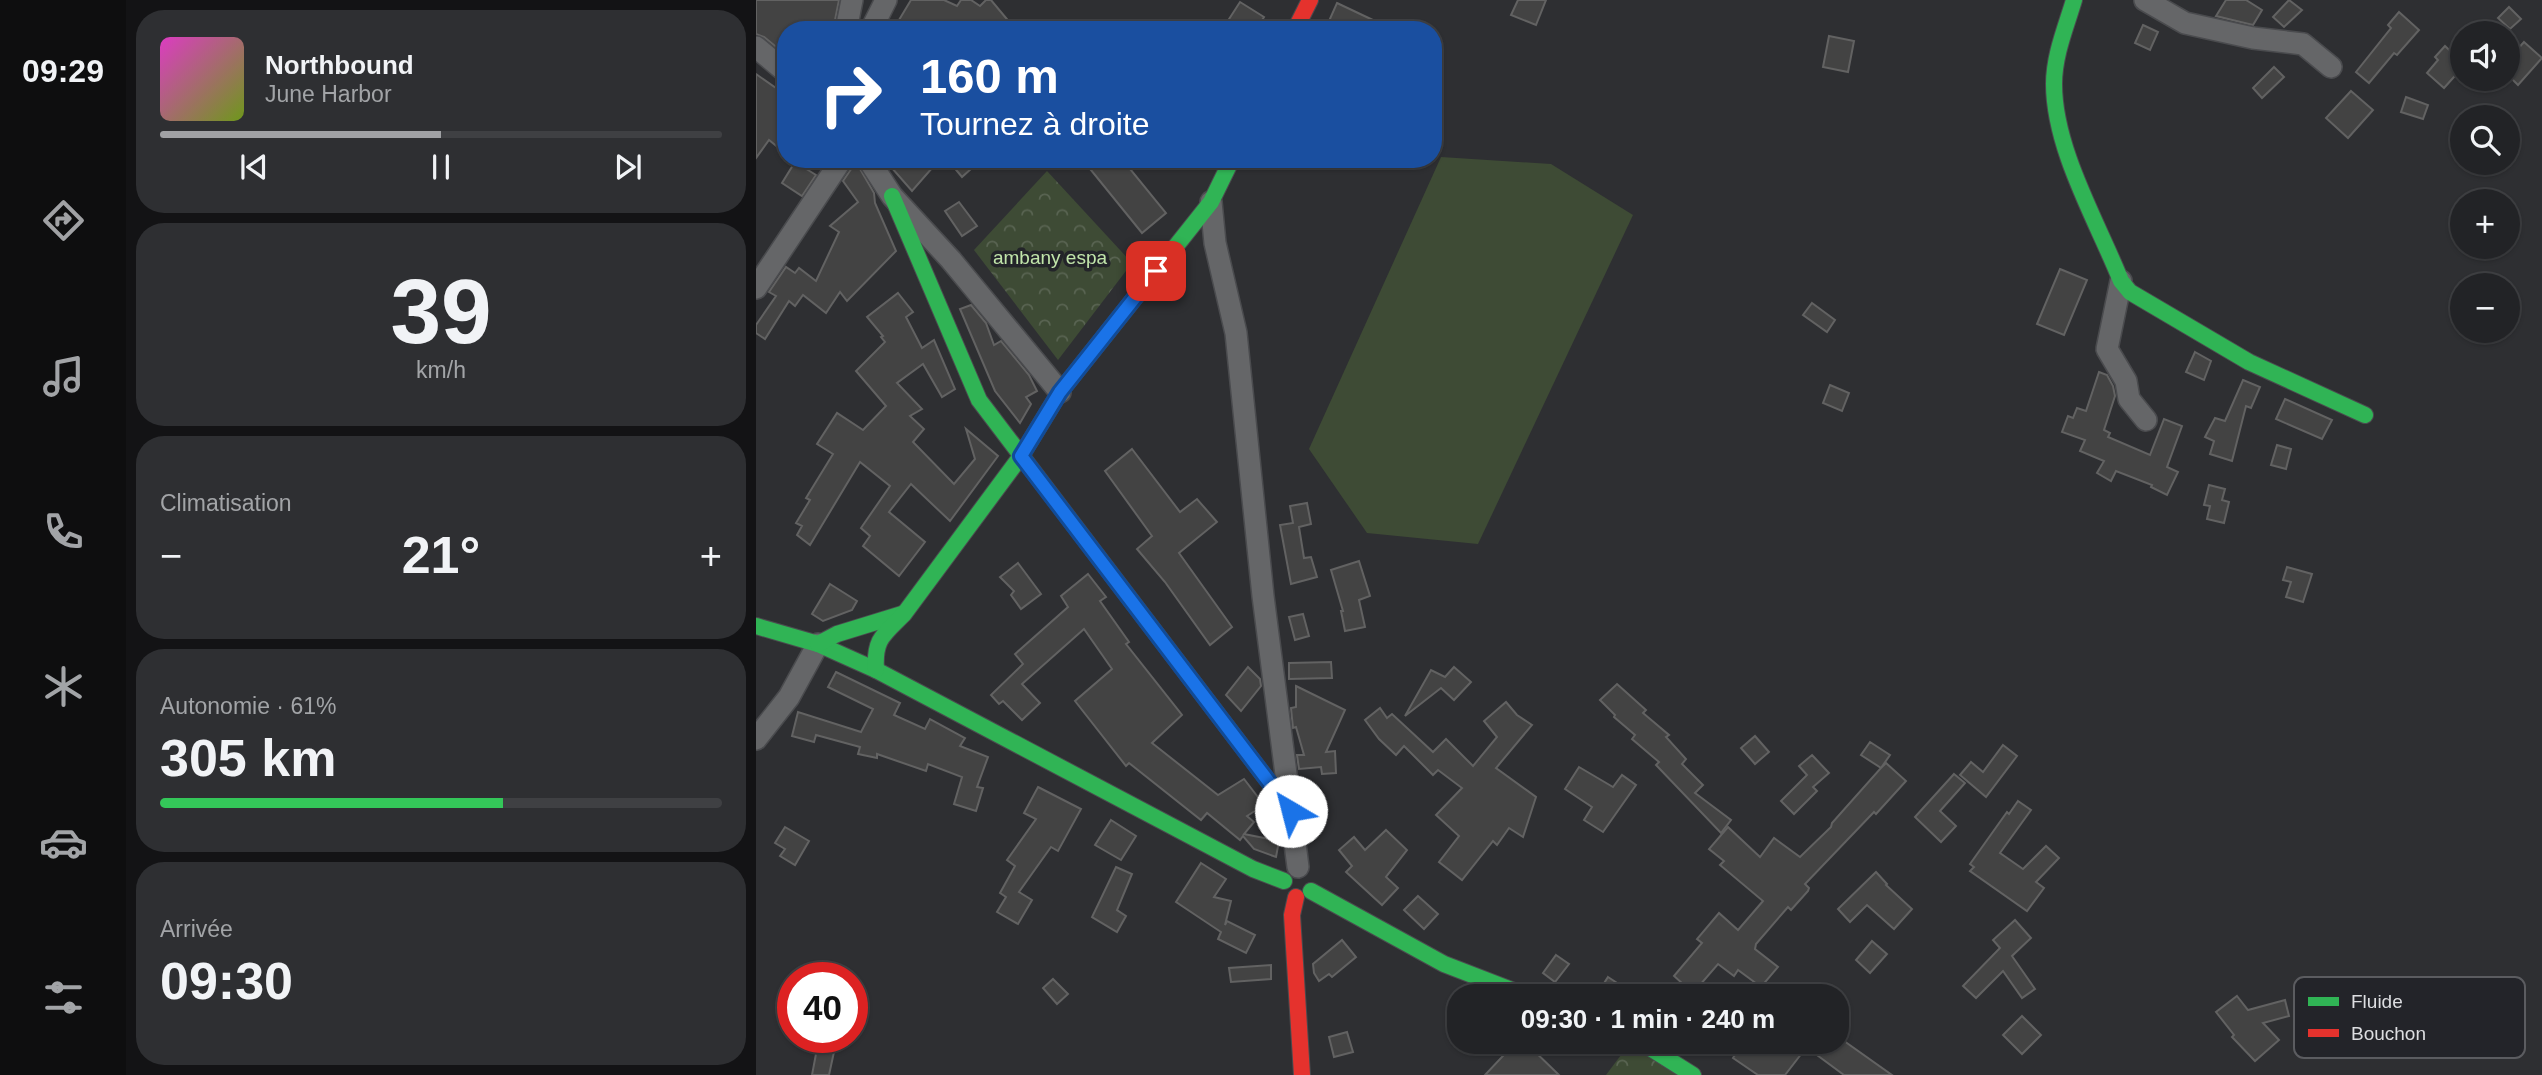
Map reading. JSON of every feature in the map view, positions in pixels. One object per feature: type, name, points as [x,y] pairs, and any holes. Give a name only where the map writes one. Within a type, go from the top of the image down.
[{"type":"street","points":[[848,21],[852,0]]},
{"type":"street","points":[[876,21],[886,0]]},
{"type":"street","points":[[1300,21],[1310,0]]},
{"type":"street","points":[[2074,0],[2053,83],[2056,103],[2064,139],[2121,281],[2130,292],[2249,362],[2365,415]]},
{"type":"street","points":[[2145,0],[2185,23],[2253,38],[2303,44],[2331,67]]},
{"type":"street","points":[[756,47],[777,64]]},
{"type":"street","points":[[756,288],[836,168]]},
{"type":"street","points":[[874,168],[892,196],[951,260],[1060,392]]},
{"type":"street","points":[[876,670],[875,652],[881,637],[904,614],[1021,456],[1060,392],[1211,202],[1228,168]]},
{"type":"street","points":[[892,196],[979,400],[1291,811]]},
{"type":"street","points":[[1211,202],[1215,243],[1236,333],[1263,596],[1291,811],[1291,874],[1285,888],[1290,894],[1304,894],[1444,964],[1496,984]]},
{"type":"street","points":[[2121,281],[2107,349],[2126,381],[2129,399],[2146,420]]},
{"type":"street","points":[[756,739],[789,697],[818,644],[837,634],[904,614]]},
{"type":"street","points":[[756,626],[818,644],[876,670],[1241,862],[1291,874],[1305,868],[1314,878],[1292,915],[1302,1075]]},
{"type":"street","points":[[1660,1054],[1693,1075]]},
{"type":"green space","points":[[1442,157],[1551,164],[1633,215],[1478,544],[1367,533],[1309,449],[1436,168],[1442,168]]},
{"type":"green space","name":"ambany espa","points":[[1047,171],[1132,263],[1058,360],[974,250]]},
{"type":"green space","points":[[1622,1054],[1648,1054],[1681,1075],[1606,1075]]},
{"type":"building","points":[[756,0],[839,0],[835,21],[777,21],[777,48],[756,34]]},
{"type":"building","points":[[911,0],[944,0],[957,6],[961,0],[971,0],[980,6],[986,0],[991,0],[1008,21],[898,21]]},
{"type":"building","points":[[1518,0],[1546,0],[1536,25],[1511,15]]},
{"type":"building","points":[[2226,0],[2246,0],[2262,10],[2253,25],[2216,16]]},
{"type":"building","points":[[2289,0],[2302,10],[2284,27],[2273,17]]},
{"type":"building","points":[[1240,2],[1264,17],[1262,21],[1228,21]]},
{"type":"building","points":[[1337,3],[1375,21],[1329,21]]},
{"type":"building","points":[[2509,7],[2521,19],[2501,21],[2498,18]]},
{"type":"building","points":[[2399,12],[2419,30],[2397,55],[2394,53],[2369,83],[2356,72],[2391,28],[2388,25]]},
{"type":"building","points":[[2143,25],[2158,32],[2150,50],[2135,43]]},
{"type":"building","points":[[1829,36],[1854,41],[1848,72],[1823,67]]},
{"type":"building","points":[[2524,42],[2542,58],[2520,83],[2520,46]]},
{"type":"building","points":[[2445,46],[2450,51],[2450,81],[2444,88],[2427,73],[2438,60],[2435,57]]},
{"type":"building","points":[[2274,67],[2284,77],[2262,98],[2253,88]]},
{"type":"building","points":[[756,74],[777,89],[777,147],[769,140],[756,158]]},
{"type":"building","points":[[2351,91],[2373,110],[2348,138],[2326,118]]},
{"type":"building","points":[[2406,97],[2428,105],[2423,119],[2401,112]]},
{"type":"building","points":[[791,168],[805,168],[816,175],[802,196],[782,183]]},
{"type":"building","points":[[852,168],[859,168],[874,193],[875,203],[896,251],[847,301],[840,292],[826,313],[803,295],[795,306],[789,301],[765,339],[756,333],[756,325],[776,296],[769,292],[786,267],[795,273],[799,268],[816,281],[839,232],[830,226],[858,202],[843,181]]},
{"type":"building","points":[[892,168],[932,168],[912,191]]},
{"type":"building","points":[[954,168],[972,168],[962,177]]},
{"type":"building","points":[[1089,168],[1129,168],[1166,213],[1142,233]]},
{"type":"building","points":[[959,202],[977,226],[962,236],[945,211]]},
{"type":"building","points":[[2060,269],[2087,280],[2064,335],[2037,324]]},
{"type":"building","points":[[898,293],[913,312],[906,317],[922,348],[934,340],[955,389],[942,397],[923,364],[897,383],[922,409],[910,416],[924,429],[913,442],[954,484],[975,459],[966,429],[998,456],[950,521],[911,484],[889,512],[925,542],[899,576],[863,546],[870,536],[861,528],[890,486],[860,462],[810,545],[797,535],[802,526],[796,523],[810,500],[806,498],[833,454],[817,444],[837,413],[863,430],[886,406],[856,371],[885,342],[867,317]]},
{"type":"building","points":[[1812,303],[1835,320],[1827,332],[1803,315]]},
{"type":"building","points":[[971,305],[986,323],[994,345],[1001,341],[1029,375],[1037,391],[1026,397],[1031,404],[1020,423],[995,391],[960,309]]},
{"type":"building","points":[[2195,352],[2211,361],[2204,380],[2186,372]]},
{"type":"building","points":[[2099,372],[2107,375],[2115,396],[2104,430],[2110,433],[2108,437],[2150,455],[2164,419],[2182,426],[2167,467],[2178,472],[2167,495],[2151,487],[2152,485],[2116,471],[2111,481],[2097,473],[2104,461],[2080,451],[2085,440],[2062,432],[2068,416],[2073,418],[2077,408],[2086,411]]},
{"type":"building","points":[[2243,380],[2260,387],[2251,408],[2246,406],[2232,461],[2210,454],[2214,441],[2205,437],[2215,418],[2225,421]]},
{"type":"building","points":[[1830,385],[1849,393],[1842,411],[1823,403]]},
{"type":"building","points":[[2285,399],[2332,420],[2322,439],[2276,419]]},
{"type":"building","points":[[2277,445],[2291,449],[2286,469],[2271,465]]},
{"type":"building","points":[[1132,449],[1180,512],[1197,499],[1217,522],[1179,553],[1232,627],[1210,645],[1165,582],[1137,549],[1152,536],[1105,471]]},
{"type":"building","points":[[2209,485],[2225,489],[2222,500],[2229,502],[2224,523],[2207,519],[2210,506],[2204,505]]},
{"type":"building","points":[[1307,503],[1311,524],[1299,527],[1304,558],[1311,557],[1317,577],[1291,584],[1280,525],[1293,523],[1290,506]]},
{"type":"building","points":[[1359,561],[1370,596],[1359,600],[1365,627],[1345,631],[1343,611],[1331,570]]},
{"type":"building","points":[[1018,563],[1041,594],[1021,609],[1011,595],[1014,591],[1000,577]]},
{"type":"building","points":[[2287,567],[2312,574],[2303,602],[2286,597],[2291,582],[2283,580]]},
{"type":"building","points":[[1088,574],[1106,597],[1100,601],[1129,642],[1126,644],[1182,715],[1152,743],[1218,795],[1244,779],[1264,805],[1247,816],[1254,822],[1244,834],[1279,841],[1276,857],[1254,849],[1243,836],[1240,840],[1207,813],[1201,820],[1129,763],[1126,766],[1075,701],[1112,669],[1084,629],[1022,684],[1040,703],[1022,720],[1003,701],[999,704],[991,695],[1023,664],[1015,654],[1068,607],[1061,596]]},
{"type":"building","points":[[830,584],[857,601],[852,610],[823,621],[812,614]]},
{"type":"building","points":[[1303,614],[1309,636],[1295,640],[1289,617]]},
{"type":"building","points":[[1331,662],[1332,678],[1289,679],[1289,663]]},
{"type":"building","points":[[1248,667],[1260,679],[1261,686],[1241,711],[1226,695]]},
{"type":"building","points":[[1454,667],[1471,682],[1454,700],[1441,688],[1405,716],[1431,670],[1445,677]]},
{"type":"building","points":[[836,672],[900,703],[894,715],[925,729],[930,719],[965,738],[960,746],[988,757],[977,787],[983,788],[976,811],[954,804],[962,777],[928,764],[926,771],[877,754],[877,758],[858,754],[860,747],[816,735],[814,742],[792,736],[798,712],[861,732],[873,709],[828,687]]},
{"type":"building","points":[[1617,684],[1646,710],[1643,713],[1669,735],[1666,737],[1686,759],[1682,764],[1703,785],[1695,793],[1731,820],[1721,833],[1656,765],[1659,762],[1632,739],[1635,735],[1614,717],[1600,700]]},
{"type":"building","points":[[1296,686],[1345,710],[1326,752],[1335,751],[1336,773],[1322,774],[1321,767],[1299,769],[1297,755],[1304,755],[1296,727],[1293,728],[1291,708],[1296,707]]},
{"type":"building","points":[[1506,702],[1517,715],[1532,725],[1496,768],[1536,797],[1523,837],[1509,828],[1497,845],[1493,841],[1462,880],[1439,862],[1459,836],[1436,815],[1462,788],[1438,770],[1433,775],[1404,746],[1396,755],[1379,739],[1365,720],[1380,708],[1387,718],[1392,714],[1433,752],[1446,739],[1473,766],[1497,737],[1484,721]]},
{"type":"building","points":[[1755,736],[1769,752],[1755,764],[1741,748]]},
{"type":"building","points":[[1870,742],[1890,755],[1881,768],[1861,755]]},
{"type":"building","points":[[2003,745],[2017,756],[1986,797],[1960,775],[1971,762],[1983,772]]},
{"type":"building","points":[[1812,755],[1829,773],[1813,787],[1817,791],[1794,814],[1781,801],[1807,775],[1799,766]]},
{"type":"building","points":[[1886,763],[1906,781],[1805,884],[1809,888],[1808,891],[1791,910],[1788,907],[1756,944],[1755,949],[1778,967],[1764,984],[1757,984],[1738,970],[1734,976],[1718,964],[1701,984],[1683,984],[1674,976],[1702,943],[1697,939],[1719,913],[1738,930],[1763,901],[1720,865],[1724,861],[1709,849],[1728,827],[1760,857],[1774,838],[1800,857]]},
{"type":"building","points":[[1579,767],[1613,787],[1622,775],[1636,785],[1603,832],[1584,820],[1592,807],[1565,789]]},
{"type":"building","points":[[1954,774],[1965,783],[1940,811],[1956,826],[1941,842],[1915,817]]},
{"type":"building","points":[[1038,787],[1081,809],[1058,851],[1051,847],[1019,892],[1032,900],[1018,924],[997,912],[1006,897],[1000,893],[1015,866],[1007,860],[1036,819],[1024,813]]},
{"type":"building","points":[[2018,801],[2031,810],[2000,853],[2023,869],[2046,846],[2059,858],[2036,882],[2044,888],[2027,911],[1970,871],[1974,867],[1970,864]]},
{"type":"building","points":[[1111,820],[1136,836],[1121,860],[1095,845]]},
{"type":"building","points":[[785,827],[809,841],[795,865],[780,856],[785,849],[775,843]]},
{"type":"building","points":[[1386,830],[1407,850],[1386,877],[1398,888],[1382,905],[1346,872],[1352,866],[1339,850],[1354,837],[1365,850]]},
{"type":"building","points":[[1201,863],[1226,879],[1214,897],[1231,901],[1225,925],[1227,921],[1255,935],[1246,953],[1218,939],[1221,932],[1176,902]]},
{"type":"building","points":[[1116,867],[1132,874],[1117,910],[1126,916],[1117,932],[1092,917]]},
{"type":"building","points":[[1876,872],[1912,909],[1894,929],[1867,905],[1850,922],[1838,909]]},
{"type":"building","points":[[1418,896],[1438,914],[1424,929],[1404,910]]},
{"type":"building","points":[[2015,920],[2031,938],[2012,956],[2035,989],[2022,998],[2003,971],[1976,998],[1963,986],[2000,948],[1993,940]]},
{"type":"building","points":[[1342,940],[1356,957],[1332,977],[1329,974],[1319,981],[1313,964]]},
{"type":"building","points":[[1872,941],[1887,954],[1870,973],[1856,960]]},
{"type":"building","points":[[1556,955],[1569,964],[1555,982],[1543,973]]},
{"type":"building","points":[[1271,965],[1271,979],[1231,982],[1229,968]]},
{"type":"building","points":[[1608,977],[1619,984],[1604,984]]},
{"type":"building","points":[[1053,979],[1068,994],[1057,1004],[1043,988]]},
{"type":"building","points":[[2237,996],[2248,1010],[2285,1000],[2289,1016],[2263,1023],[2279,1040],[2255,1061],[2232,1037],[2234,1035],[2216,1012]]},
{"type":"building","points":[[2022,1016],[2041,1035],[2022,1054],[2003,1035]]},
{"type":"building","points":[[1347,1032],[1353,1052],[1334,1057],[1329,1037]]},
{"type":"building","points":[[1849,1045],[1892,1075],[1844,1075],[1816,1054],[1849,1054]]},
{"type":"building","points":[[816,1053],[834,1053],[829,1075],[812,1075]]},
{"type":"building","points":[[1505,1054],[1537,1054],[1559,1075],[1485,1075]]},
{"type":"building","points":[[1736,1054],[1801,1054],[1785,1075],[1758,1075],[1733,1058]]},
{"type":"traffic: fast","points":[[2074,0],[2056,62],[2056,109],[2061,134],[2078,184],[2121,281],[2130,292],[2249,362],[2365,415]]},
{"type":"traffic: fast","points":[[876,670],[881,638],[904,614],[1021,456],[1060,392],[1211,202],[1228,168]]},
{"type":"traffic: fast","points":[[892,196],[979,400],[1291,811]]},
{"type":"traffic: fast","points":[[818,644],[837,634],[902,614]]},
{"type":"traffic: fast","points":[[756,626],[818,644],[876,670],[1253,869],[1284,881]]},
{"type":"traffic: fast","points":[[1311,891],[1444,964],[1496,984]]},
{"type":"traffic: fast","points":[[1660,1054],[1693,1075]]},
{"type":"traffic: jam","points":[[1300,21],[1310,0]]},
{"type":"traffic: jam","points":[[1296,897],[1292,915],[1302,1075]]},
{"type":"route","points":[[1156,271],[1060,392],[1021,456],[1291,811]]}]
